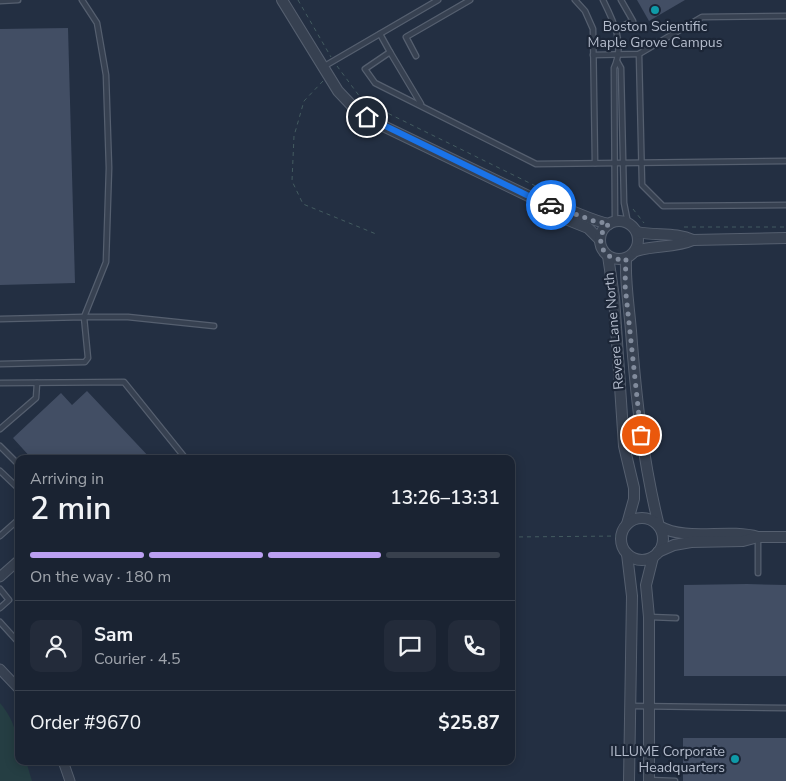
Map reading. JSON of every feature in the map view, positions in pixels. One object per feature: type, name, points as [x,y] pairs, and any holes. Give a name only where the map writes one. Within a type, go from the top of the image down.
[{"type":"street","points":[[282,0],[338,91],[356,110],[545,204],[557,205],[594,221],[628,223],[637,232],[654,235],[682,235],[693,240]]},
{"type":"street","points":[[545,204],[552,214],[588,228],[600,240]]},
{"type":"street","points":[[612,222],[604,228],[600,246],[608,256],[620,260],[626,259],[636,251],[649,246],[683,244],[693,240],[786,238]]},
{"type":"street","points":[[636,251],[638,245],[637,232]]},
{"type":"street","name":"Revere Lane North","points":[[608,256],[614,297],[624,446],[634,488],[634,499],[627,524]]},
{"type":"street","name":"Revere Lane North","points":[[626,259],[625,285],[642,446],[659,526]]},
{"type":"street","points":[[629,781],[632,706],[632,596],[627,554],[621,543],[621,536],[627,524],[640,518],[647,519],[678,534],[743,533],[758,537],[786,537]]},
{"type":"street","points":[[649,780],[649,617],[646,585],[656,554],[663,540],[659,526]]},
{"type":"street","points":[[627,554],[640,560],[683,544],[743,541],[758,537]]},
{"type":"street","points":[[0,577],[15,564]]},
{"type":"street","points":[[0,668],[15,685]]},
{"type":"street","points":[[64,765],[70,781]]},
{"type":"lane","points":[[0,1],[18,0]]},
{"type":"lane","points":[[0,364],[85,362],[88,358],[84,316],[106,262],[109,168],[106,75],[97,23],[82,0]]},
{"type":"lane","points":[[326,71],[380,34],[438,0]]},
{"type":"lane","points":[[416,56],[406,37],[470,0]]},
{"type":"lane","points":[[575,0],[584,11],[593,29],[595,163]]},
{"type":"lane","points":[[603,0],[617,29],[617,61],[614,68],[615,163],[612,222]]},
{"type":"lane","points":[[617,29],[633,21],[621,0]]},
{"type":"lane","points":[[593,55],[639,54],[702,17],[786,16]]},
{"type":"lane","points":[[380,34],[421,105]]},
{"type":"lane","points":[[390,52],[365,69],[375,83],[536,164],[786,161]]},
{"type":"lane","points":[[639,54],[642,185],[663,206],[786,205]]},
{"type":"lane","points":[[617,61],[621,68],[622,163],[624,203],[628,223]]},
{"type":"lane","points":[[0,319],[84,316],[128,317],[214,326]]},
{"type":"lane","points":[[0,383],[124,382],[183,455]]},
{"type":"lane","points":[[0,429],[36,398],[37,383]]},
{"type":"lane","points":[[0,446],[15,461]]},
{"type":"lane","points":[[0,471],[15,486]]},
{"type":"lane","points":[[0,536],[15,523]]},
{"type":"lane","points":[[758,537],[758,573]]},
{"type":"lane","points":[[0,589],[9,600],[0,608]]},
{"type":"lane","points":[[649,617],[676,618]]},
{"type":"lane","points":[[0,622],[15,639]]},
{"type":"lane","points":[[632,706],[786,708]]},
{"type":"lane","points":[[649,780],[675,781]]},
{"type":"path","points":[[326,71],[304,100],[294,136],[292,181],[303,204],[376,234]]},
{"type":"path","points":[[515,537],[621,536]]},
{"type":"green space","points":[[0,703],[13,723],[15,730],[15,765],[27,765],[32,781],[0,781]]},
{"type":"building","name":"Boston Scientific Maple Grove Campus","points":[[637,0],[685,0],[649,21]]},
{"type":"building","points":[[68,28],[75,283],[0,285],[0,29]]},
{"type":"building","points":[[87,391],[147,455],[28,455],[13,438],[61,393],[72,405]]},
{"type":"building","points":[[684,585],[786,585],[786,676],[684,676]]},
{"type":"building","name":"ILLUME Corporate Headquarters","points":[[683,738],[786,738],[786,781],[683,781]]},
{"type":"way so far","points":[[551,205],[557,205],[594,221],[609,224],[601,233],[600,246],[613,259],[626,259],[625,285],[641,435]]},
{"type":"place","name":"Boston Scientific Maple Grove Campus","points":[[655,10]]},
{"type":"place","name":"ILLUME Corporate Headquarters","points":[[735,759]]},
{"type":"route","points":[[367,117],[545,204],[551,205]]}]
